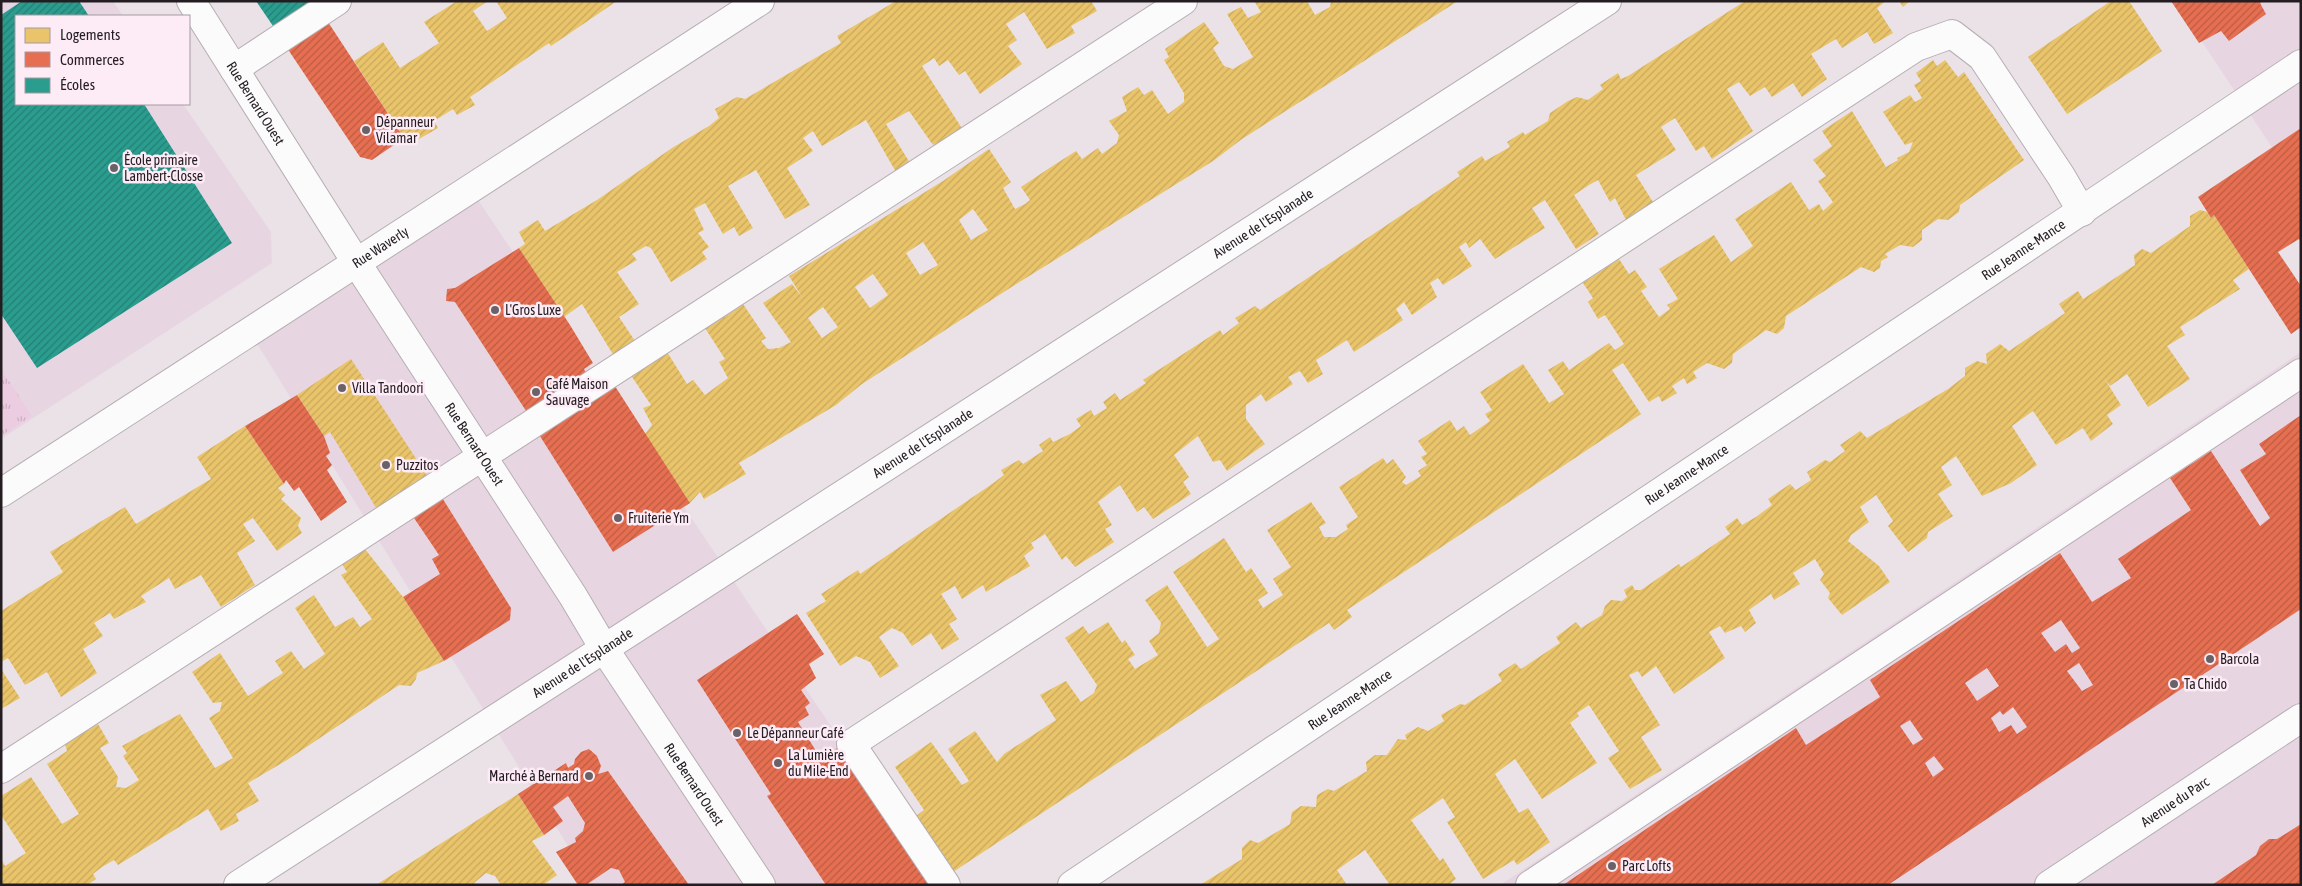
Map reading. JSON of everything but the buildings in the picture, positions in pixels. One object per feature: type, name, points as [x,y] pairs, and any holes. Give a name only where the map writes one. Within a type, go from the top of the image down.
[{"type":"street","name":"Rue Bernard Ouest","points":[[191,1],[356,262],[573,596],[605,650],[761,885]]},
{"type":"street","points":[[234,69],[337,1]]},
{"type":"street","name":"Rue Waverly","points":[[1,493],[760,1]]},
{"type":"street","points":[[1,769],[483,458],[1183,1]]},
{"type":"street","name":"Avenue de l'Esplanade","points":[[238,885],[605,650],[1607,1]]},
{"type":"street","points":[[946,885],[850,744],[1916,46],[1952,34],[1982,57],[2061,176],[2082,212]]},
{"type":"street","name":"Rue Jeanne-Mance","points":[[1072,885],[2301,64]]},
{"type":"street","points":[[1530,885],[2301,373]]},
{"type":"street","name":"Avenue du Parc","points":[[2049,885],[2301,718]]},
{"type":"shaded area","name":"École primaire Lambert-Closse","points":[[1,1],[113,1],[122,15],[15,15],[15,105],[184,105],[271,232],[272,263],[1,439]]},
{"type":"shaded area","points":[[2175,1],[2301,1],[2301,191]]},
{"type":"shaded area","points":[[466,182],[843,744],[930,885],[592,885],[248,329]]},
{"type":"shaded area","points":[[2301,352],[2301,885],[1500,885]]},
{"type":"green space","points":[[1,369],[32,416],[1,436]]},
{"type":"place","name":"Dépanneur Vilamar","points":[[366,130]]},
{"type":"place","name":"École primaire Lambert-Closse","points":[[114,168]]},
{"type":"place","name":"L'Gros Luxe","points":[[495,310]]},
{"type":"place","name":"Villa Tandoori","points":[[342,388]]},
{"type":"place","name":"Café Maison Sauvage","points":[[536,392]]},
{"type":"place","name":"Puzzitos","points":[[386,465]]},
{"type":"place","name":"Fruiterie Ym","points":[[618,518]]},
{"type":"place","name":"Barcola","points":[[2210,659]]},
{"type":"place","name":"Ta Chido","points":[[2174,684]]},
{"type":"place","name":"Le Dépanneur Café","points":[[737,733]]},
{"type":"place","name":"La Lumière du Mile-End","points":[[778,763]]},
{"type":"place","name":"Marché à Bernard","points":[[589,776]]},
{"type":"place","name":"Parc Lofts","points":[[1612,866]]}]
